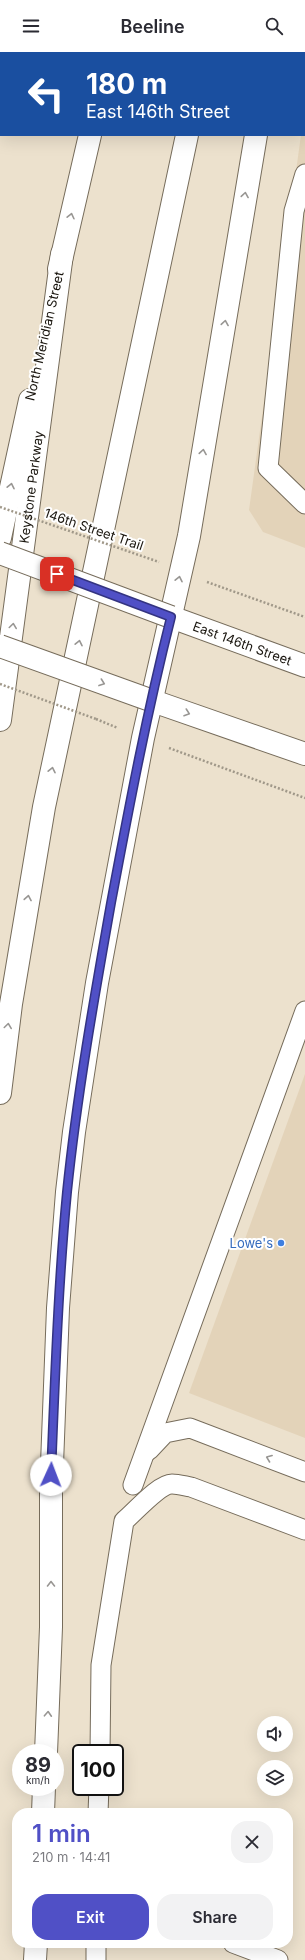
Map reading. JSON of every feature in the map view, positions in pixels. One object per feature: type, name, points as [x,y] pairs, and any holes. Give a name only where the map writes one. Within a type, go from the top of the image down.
[{"type":"main road","name":"North Meridian Street","points":[[0,538],[62,254],[90,136]]},
{"type":"main road","points":[[0,1093],[12,997],[44,807],[187,136]]},
{"type":"main road","points":[[46,1744],[51,1628],[50,1490],[58,1308],[67,1192],[81,1080],[94,998],[150,700],[171,617],[190,528],[256,136]]},
{"type":"main road","name":"Keystone Parkway","points":[[0,720],[62,254]]},
{"type":"main road","name":"East 146th Street","points":[[0,553],[305,666]]},
{"type":"main road","points":[[0,646],[305,754]]},
{"type":"main road","points":[[43,1808],[44,1796]]},
{"type":"main road","points":[[35,1960],[36,1948]]},
{"type":"lane","points":[[305,174],[294,211],[268,468],[305,504]]},
{"type":"lane","points":[[100,1744],[102,1666],[124,1521],[133,1485],[305,1011]]},
{"type":"lane","points":[[133,1485],[150,1448],[165,1433],[190,1428],[305,1472]]},
{"type":"lane","points":[[124,1521],[138,1510],[153,1493],[171,1484],[191,1487],[305,1530]]},
{"type":"lane","points":[[98,1808],[99,1796]]},
{"type":"lane","points":[[96,1948],[96,1960]]},
{"type":"lane","points":[[246,1948],[278,1960]]},
{"type":"path","name":"146th Street Trail","points":[[0,507],[159,562]]},
{"type":"path","points":[[222,587],[305,617]]},
{"type":"path","points":[[0,684],[96,719]]},
{"type":"path","points":[[211,765],[305,798]]},
{"type":"shaded area","points":[[301,136],[305,136],[305,548],[263,532],[249,510]]},
{"type":"shaded area","name":"Lowe's","points":[[305,1074],[305,1438],[189,1393]]},
{"type":"place","name":"Lowe's","points":[[281,1243]]},
{"type":"route","points":[[51,1475],[58,1308],[67,1192],[81,1078],[115,884],[150,700],[171,617],[57,574]]}]
